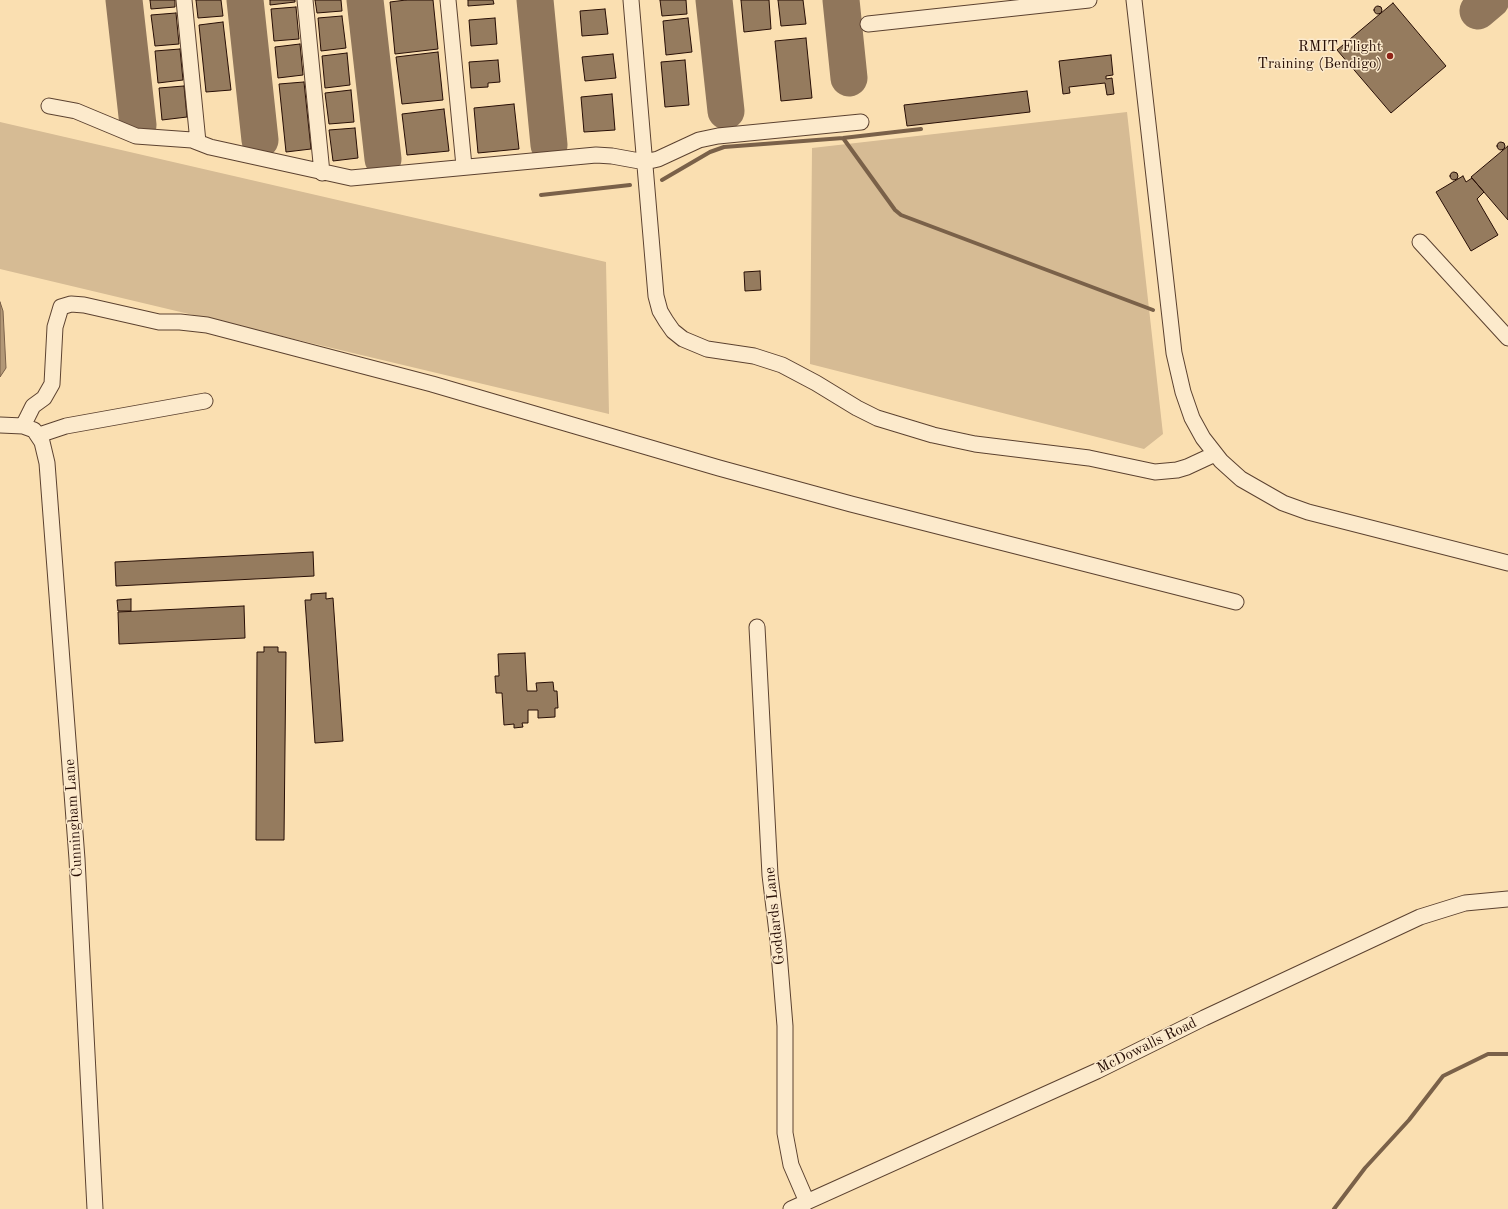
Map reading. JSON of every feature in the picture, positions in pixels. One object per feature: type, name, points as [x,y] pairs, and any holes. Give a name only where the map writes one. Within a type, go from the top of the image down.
[{"type":"street","points":[[184,0],[198,142]]},
{"type":"street","points":[[305,0],[322,173]]},
{"type":"street","points":[[448,0],[464,166]]},
{"type":"street","points":[[630,0],[656,296],[660,311],[674,331],[695,345],[707,349],[754,356],[782,365],[877,418],[933,435],[982,444],[1089,458],[1155,472],[1172,471],[1187,467],[1215,454]]},
{"type":"street","points":[[868,24],[1089,0]]},
{"type":"street","points":[[1134,0],[1176,369],[1192,418],[1203,438],[1215,454],[1230,469],[1252,486],[1293,507],[1508,563]]},
{"type":"street","points":[[49,106],[76,111],[136,136],[184,138],[210,147],[322,173],[351,178],[363,178],[464,166],[596,155],[612,156],[645,162],[658,159],[692,142],[718,136],[861,122]]},
{"type":"street","points":[[1420,242],[1508,338]]},
{"type":"street","points":[[32,430],[33,406],[44,398],[52,384],[55,327],[61,307],[72,304],[84,305],[158,322],[180,322],[214,327],[432,384],[851,504],[1236,602]]},
{"type":"street","points":[[0,426],[32,430],[205,401]]},
{"type":"street","name":"Cunningham Lane","points":[[32,430],[48,463],[77,859],[95,1209]]},
{"type":"street","name":"Goddards Lane","points":[[757,627],[770,868],[782,978],[785,1026],[785,1133],[792,1165],[807,1202]]},
{"type":"street","name":"McDowalls Road","points":[[791,1209],[1097,1071],[1204,1018],[1414,920],[1465,903],[1508,899]]},
{"type":"shaded area","points":[[1127,112],[1163,434],[1144,449],[810,364],[812,148]]},
{"type":"shaded area","points":[[0,122],[606,262],[609,414],[0,269]]},
{"type":"shaded area","points":[[0,302],[3,311],[6,368],[0,377]]},
{"type":"building","points":[[150,0],[175,0],[175,7],[151,9]]},
{"type":"building","points":[[196,0],[221,0],[223,16],[198,18]]},
{"type":"building","points":[[270,0],[295,0],[295,2],[270,5]]},
{"type":"building","points":[[315,0],[341,0],[342,11],[317,13]]},
{"type":"building","points":[[406,0],[433,0],[438,49],[395,54],[390,2]]},
{"type":"building","points":[[468,0],[493,0],[494,4],[468,6]]},
{"type":"building","points":[[660,0],[686,0],[687,14],[662,16]]},
{"type":"building","points":[[741,0],[769,0],[771,29],[744,32]]},
{"type":"building","points":[[778,0],[803,0],[806,24],[781,26]]},
{"type":"building","name":"RMIT Flight Training (Bendigo)","points":[[1393,3],[1446,66],[1391,113],[1337,50]]},
{"type":"building","points":[[1378,6],[1381,7],[1381,13],[1378,14],[1375,13],[1374,10],[1375,7]]},
{"type":"building","points":[[296,7],[299,39],[274,41],[271,9]]},
{"type":"building","points":[[605,9],[608,34],[582,36],[580,11]]},
{"type":"building","points":[[176,13],[179,44],[155,46],[151,15]]},
{"type":"building","points":[[342,16],[346,48],[321,51],[318,18]]},
{"type":"building","points":[[495,18],[497,44],[471,46],[469,20]]},
{"type":"building","points":[[688,18],[692,52],[666,55],[663,21]]},
{"type":"building","points":[[223,22],[231,90],[206,92],[199,25]]},
{"type":"building","points":[[806,38],[812,98],[781,101],[775,41]]},
{"type":"building","points":[[300,44],[303,75],[278,78],[275,47]]},
{"type":"building","points":[[180,49],[183,80],[158,83],[155,51]]},
{"type":"building","points":[[438,52],[443,100],[402,104],[396,57]]},
{"type":"building","points":[[347,53],[350,85],[325,88],[322,56]]},
{"type":"building","points":[[613,54],[616,78],[585,81],[582,57]]},
{"type":"building","points":[[1111,55],[1113,75],[1106,76],[1106,79],[1112,78],[1114,94],[1107,95],[1105,83],[1069,87],[1070,93],[1063,94],[1059,61]]},
{"type":"building","points":[[498,60],[500,82],[488,83],[488,87],[471,88],[469,62]]},
{"type":"building","points":[[685,60],[689,105],[665,107],[661,62]]},
{"type":"building","points":[[304,82],[311,149],[286,152],[279,84]]},
{"type":"building","points":[[184,86],[187,117],[162,120],[159,88]]},
{"type":"building","points":[[351,90],[354,122],[329,124],[325,93]]},
{"type":"building","points":[[1027,91],[1030,112],[907,126],[904,105]]},
{"type":"building","points":[[612,94],[615,130],[584,132],[581,97]]},
{"type":"building","points":[[514,104],[519,149],[478,153],[474,108]]},
{"type":"building","points":[[444,109],[449,151],[407,155],[402,114]]},
{"type":"building","points":[[355,128],[358,158],[333,161],[329,130]]},
{"type":"building","points":[[1501,142],[1504,143],[1504,149],[1501,150],[1498,149],[1497,146],[1498,143]]},
{"type":"building","points":[[1508,146],[1508,220],[1471,177]]},
{"type":"building","points":[[1454,172],[1457,173],[1457,179],[1454,180],[1451,179],[1450,176],[1451,173]]},
{"type":"building","points":[[1463,176],[1466,182],[1472,178],[1484,192],[1477,199],[1498,235],[1471,251],[1436,192]]},
{"type":"building","points":[[760,271],[761,290],[745,291],[744,272]]},
{"type":"building","points":[[313,552],[314,576],[116,586],[115,562]]},
{"type":"building","points":[[326,593],[326,599],[333,598],[343,741],[315,743],[305,600],[311,600],[311,594]]},
{"type":"building","points":[[131,599],[131,611],[118,611],[117,600]]},
{"type":"building","points":[[244,606],[245,638],[119,644],[118,612]]},
{"type":"building","points":[[264,647],[278,647],[278,652],[286,652],[284,840],[256,840],[257,652],[264,652]]},
{"type":"building","points":[[525,653],[527,691],[537,691],[536,683],[553,682],[554,691],[557,691],[558,708],[555,708],[555,717],[538,718],[538,710],[528,710],[528,723],[522,723],[523,727],[514,728],[514,724],[504,725],[502,693],[496,693],[495,676],[499,676],[498,654]]},
{"type":"waterway","points":[[662,180],[710,152],[724,147],[843,138],[921,129]]},
{"type":"waterway","points":[[843,138],[895,210],[901,215],[1153,310]]},
{"type":"waterway","points":[[541,195],[630,185]]},
{"type":"waterway","points":[[1334,1209],[1365,1168],[1409,1120],[1443,1076],[1488,1054],[1508,1054]]},
{"type":"taxiway","points":[[124,0],[138,125]]},
{"type":"taxiway","points":[[245,0],[260,140]]},
{"type":"taxiway","points":[[365,0],[383,159]]},
{"type":"taxiway","points":[[535,0],[549,145]]},
{"type":"taxiway","points":[[714,0],[726,111]]},
{"type":"taxiway","points":[[841,0],[849,78]]},
{"type":"taxiway","points":[[1478,11],[1491,0]]},
{"type":"place","name":"RMIT Flight Training (Bendigo)","points":[[1390,56]]}]
